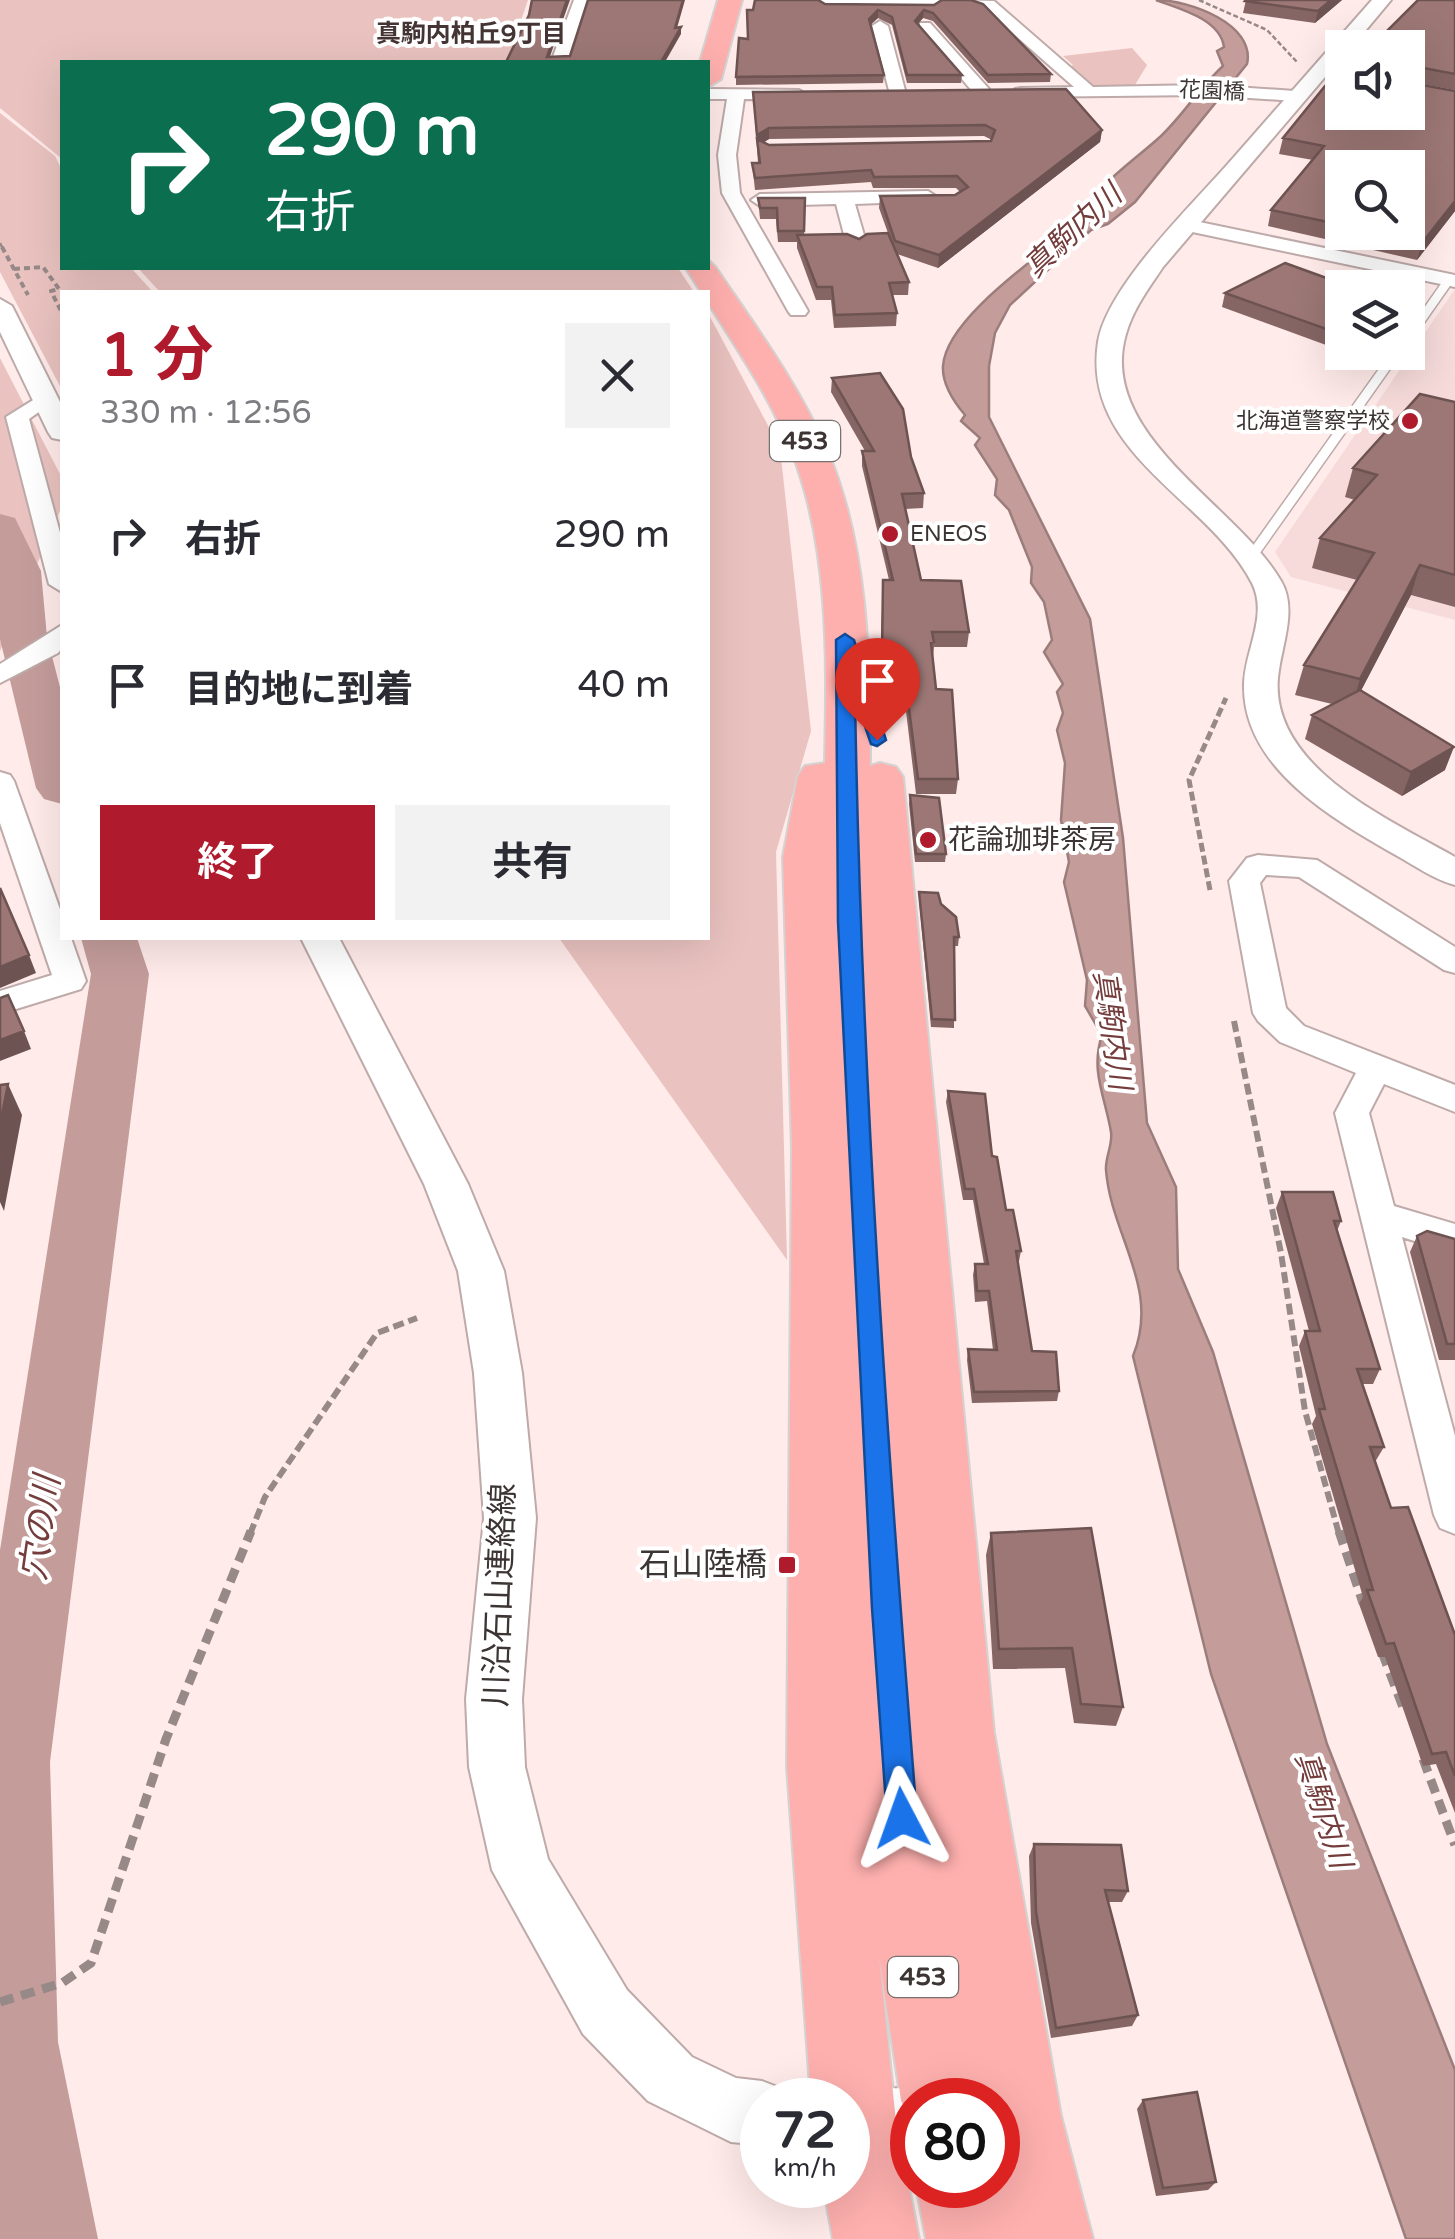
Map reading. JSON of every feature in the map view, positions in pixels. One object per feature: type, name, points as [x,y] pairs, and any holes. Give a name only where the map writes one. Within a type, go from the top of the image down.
[{"type":"highway","points":[[710,72],[730,0]]},
{"type":"highway","name":"453","points":[[701,270],[798,420],[820,480],[839,555],[845,640],[848,922],[886,1608],[905,1853],[976,2078]]},
{"type":"highway","points":[[845,640],[877,740],[984,2078]]},
{"type":"highway","points":[[845,640],[807,856],[820,1148],[824,1766],[871,2121],[876,2239]]},
{"type":"highway","points":[[1020,2179],[1050,2239]]},
{"type":"highway","points":[[963,2208],[969,2239]]},
{"type":"street","points":[[560,60],[581,0]]},
{"type":"street","points":[[816,0],[825,4],[933,2],[940,26],[858,26]]},
{"type":"street","points":[[964,0],[988,4],[1089,92]]},
{"type":"street","points":[[1382,0],[1154,262],[1130,300],[1111,342],[1112,381],[1127,426],[1251,557],[1270,588],[1271,621],[1260,690],[1268,727],[1294,766],[1335,802],[1455,873]]},
{"type":"street","points":[[899,94],[902,26]]},
{"type":"street","name":"花園橋","points":[[902,26],[974,93],[1159,90],[1295,96]]},
{"type":"street","points":[[1314,74],[1325,76]]},
{"type":"street","points":[[710,94],[814,95]]},
{"type":"street","points":[[736,95],[726,170],[734,200],[798,311]]},
{"type":"street","points":[[734,200],[844,198],[872,189],[954,196]]},
{"type":"street","points":[[844,198],[856,242]]},
{"type":"street","points":[[1185,225],[1450,275]]},
{"type":"street","points":[[0,306],[60,428]]},
{"type":"street","points":[[46,399],[17,418],[60,577]]},
{"type":"street","points":[[0,675],[56,640]]},
{"type":"street","points":[[0,781],[70,980],[0,1003]]},
{"type":"street","points":[[1455,962],[1306,867],[1258,865],[1244,882],[1270,1014],[1292,1034],[1455,1100]]},
{"type":"street","name":"川沿石山連絡線","points":[[321,940],[446,1184],[481,1271],[498,1373],[510,1518],[494,1699],[497,1767],[520,1870],[605,2012],[670,2079],[740,2111]]},
{"type":"street","points":[[1376,1070],[1352,1112],[1455,1515]]},
{"type":"street","points":[[1375,1214],[1455,1239]]},
{"type":"lane","points":[[1425,312],[1450,275]]},
{"type":"lane","points":[[1251,557],[1384,370]]},
{"type":"path","points":[[14,269],[44,267],[59,288],[51,291],[60,309]]},
{"type":"path","points":[[0,2002],[62,1983],[91,1963],[166,1739],[264,1497],[377,1334],[417,1318]]},
{"type":"shaded area","points":[[0,0],[528,0],[508,60],[60,60],[60,157],[0,108]]},
{"type":"shaded area","points":[[1132,48],[1147,65],[1135,85],[1091,87],[1063,56]]},
{"type":"shaded area","points":[[0,113],[55,156],[60,166],[60,270],[133,270],[151,290],[60,290],[60,386],[0,272]]},
{"type":"shaded area","points":[[140,270],[679,270],[693,290],[158,290]]},
{"type":"shaded area","name":"北海道警察学校","points":[[1455,289],[1455,620],[1291,577],[1275,552],[1400,370],[1425,370],[1425,333]]},
{"type":"shaded area","points":[[710,317],[780,448],[811,731],[776,852],[787,1260],[560,940],[710,940]]},
{"type":"shaded area","points":[[0,358],[60,474],[60,511],[0,651]]},
{"type":"water","name":"真駒内川","points":[[1156,0],[1185,4],[1231,26],[1247,50],[1247,64],[1135,202],[1108,224],[1091,230],[1010,305],[995,333],[989,366],[989,417],[1090,619],[1123,838],[1147,1123],[1176,1187],[1178,1269],[1213,1352],[1327,1744],[1455,2070],[1455,2239],[1406,2239],[1211,1674],[1133,1356],[1141,1308],[1106,1170],[1111,1137],[1098,1072],[1102,1035],[1085,1006],[1087,980],[1064,882],[1069,862],[1061,820],[1065,763],[1057,730],[1063,713],[1057,692],[1063,684],[1044,652],[1052,640],[1044,602],[1031,583],[1032,567],[1009,510],[995,495],[997,479],[975,445],[980,438],[961,421],[965,415],[943,372],[948,347],[977,308],[1076,225],[1091,199],[1161,136],[1223,66],[1217,51],[1224,47],[1215,29],[1198,16]]},
{"type":"building","points":[[532,0],[567,0],[547,57],[570,56],[588,0],[683,0],[675,28],[681,27],[662,60],[507,60],[529,15]]},
{"type":"building","points":[[755,0],[934,5],[942,0],[971,0],[983,4],[1051,74],[988,75],[933,13],[924,10],[915,21],[962,75],[907,75],[892,17],[878,10],[869,19],[884,75],[736,77],[739,38],[748,39],[747,10],[753,10]]},
{"type":"building","points":[[1246,0],[1331,0],[1318,11]]},
{"type":"building","points":[[1418,0],[1455,0],[1455,74],[1425,68],[1425,30],[1388,30]]},
{"type":"building","points":[[1325,86],[1325,130],[1425,130],[1425,86],[1455,91],[1455,201],[1425,239],[1425,150],[1325,150],[1325,221],[1271,210],[1324,146],[1283,138]]},
{"type":"building","points":[[1066,89],[1102,130],[939,255],[895,241],[880,196],[955,195],[968,187],[957,176],[874,177],[871,170],[755,178],[752,163],[760,163],[757,139],[769,145],[991,141],[995,130],[985,125],[769,128],[757,135],[753,92]]},
{"type":"building","points":[[758,198],[805,198],[804,231],[778,231],[777,208],[760,208]]},
{"type":"building","points":[[888,233],[909,282],[889,283],[897,313],[835,315],[832,287],[817,287],[797,235],[847,234],[859,239],[867,234]]},
{"type":"building","points":[[1285,263],[1325,277],[1325,329],[1225,293]]},
{"type":"building","points":[[880,373],[903,409],[911,457],[924,493],[902,494],[921,580],[961,581],[969,632],[932,632],[931,643],[936,689],[952,690],[958,779],[918,779],[902,654],[882,655],[883,580],[893,580],[862,451],[874,451],[832,378]]},
{"type":"building","points":[[1420,394],[1455,402],[1455,575],[1420,565],[1360,679],[1304,665],[1374,553],[1320,538],[1377,475],[1353,468]]},
{"type":"building","points":[[1360,690],[1454,747],[1411,772],[1312,715]]},
{"type":"building","points":[[910,795],[939,798],[946,854],[916,854]]},
{"type":"building","points":[[0,888],[29,955],[0,967]]},
{"type":"building","points":[[919,892],[938,893],[941,904],[956,917],[959,937],[954,937],[955,1020],[932,1019]]},
{"type":"building","points":[[8,995],[24,1031],[0,1040],[0,998]]},
{"type":"building","points":[[8,1084],[0,1125],[0,1085]]},
{"type":"building","points":[[948,1091],[985,1094],[992,1156],[997,1157],[1006,1210],[1013,1210],[1021,1251],[1016,1251],[1032,1351],[1056,1352],[1059,1391],[974,1392],[968,1349],[997,1350],[989,1291],[977,1291],[975,1264],[988,1264],[974,1189],[965,1189]]},
{"type":"building","points":[[1282,1192],[1333,1192],[1341,1221],[1334,1221],[1380,1369],[1357,1369],[1384,1447],[1370,1447],[1391,1508],[1408,1507],[1455,1635],[1455,1776],[1446,1752],[1432,1754],[1394,1643],[1386,1644],[1367,1590],[1373,1590],[1319,1409],[1325,1409],[1305,1331],[1320,1331]]},
{"type":"building","points":[[1427,1231],[1455,1239],[1455,1344],[1447,1344],[1417,1236]]},
{"type":"building","points":[[1091,1528],[1123,1707],[1081,1704],[1072,1648],[999,1649],[991,1533]]},
{"type":"building","points":[[1034,1844],[1121,1845],[1128,1891],[1105,1890],[1138,2015],[1056,2028],[1036,1912]]},
{"type":"building","points":[[1197,2092],[1216,2182],[1163,2188],[1143,2100]]},
{"type":"waterway","name":"穴の川","points":[[0,527],[19,571],[23,637],[60,780]]},
{"type":"waterway","name":"穴の川","points":[[49,2239],[12,2042],[8,1762],[120,974],[110,940]]},
{"type":"place","name":"北海道警察学校","points":[[1410,421]]},
{"type":"place","name":"ENEOS","points":[[890,534]]},
{"type":"place","name":"花論珈琲茶房","points":[[928,840]]},
{"type":"place","name":"石山陸橋","points":[[787,1565]]},
{"type":"district","name":"真駒内柏丘9丁目","points":[[471,34]]},
{"type":"route","points":[[877,740],[845,640],[848,922],[886,1608],[902,1818]]}]
